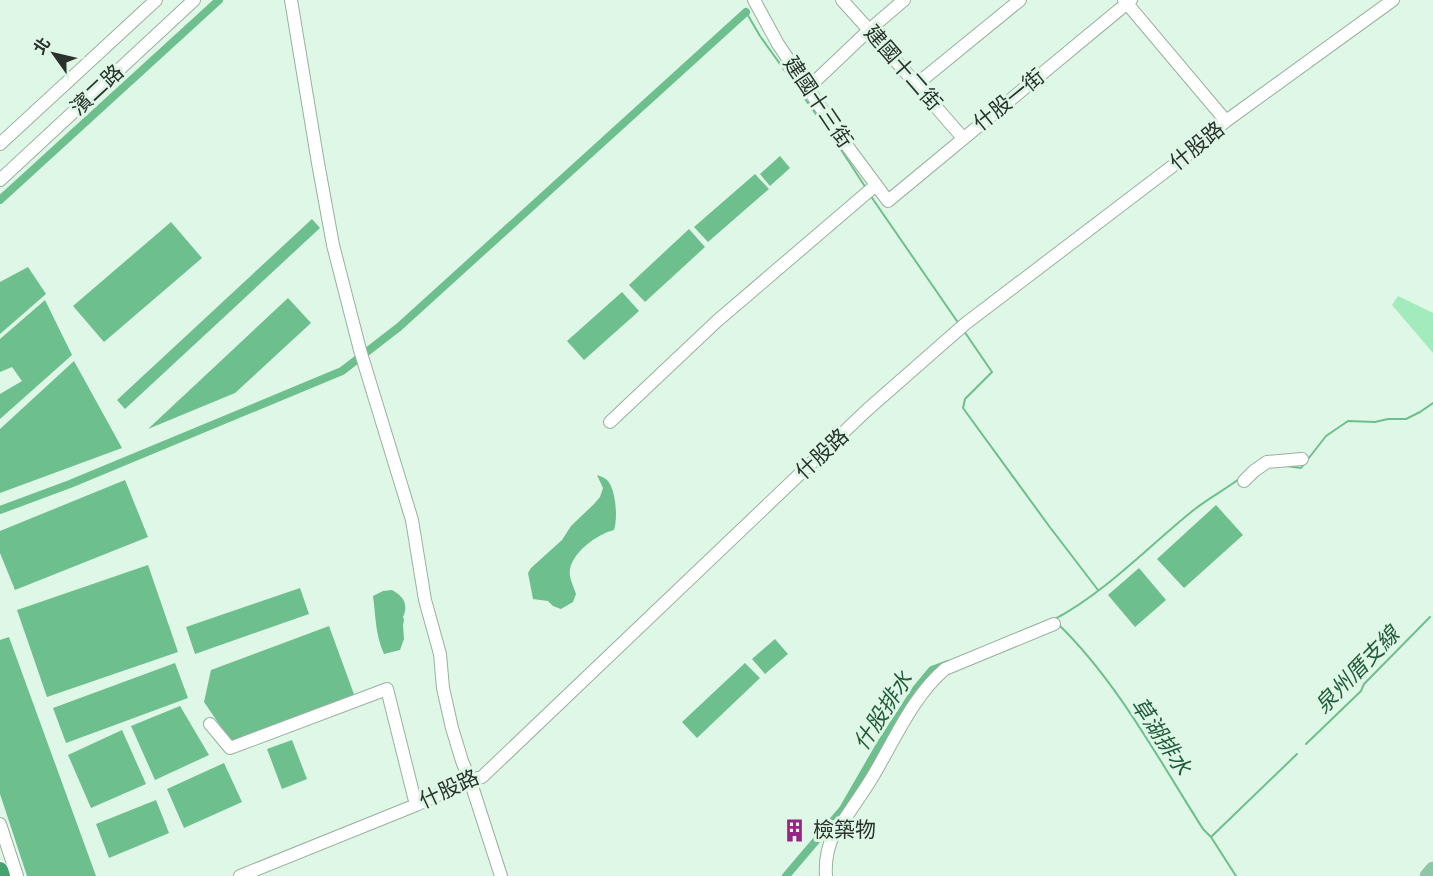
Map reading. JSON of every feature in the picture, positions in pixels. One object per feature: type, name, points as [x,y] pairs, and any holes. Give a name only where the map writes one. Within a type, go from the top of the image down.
[{"type":"highway","points":[[0,870],[2,876]]},
{"type":"main road","points":[[1427,876],[1433,869]]},
{"type":"street","name":"濱二路","points":[[0,144],[156,0]]},
{"type":"street","name":"濱二路","points":[[0,180],[194,0]]},
{"type":"street","points":[[291,0],[333,245],[364,364],[412,520],[425,600],[440,654],[443,688],[452,728],[501,876]]},
{"type":"street","name":"建國十三街","points":[[754,0],[778,44],[839,135],[888,201]]},
{"type":"street","name":"建國十二街","points":[[842,0],[963,138]]},
{"type":"street","points":[[808,88],[904,0]]},
{"type":"street","points":[[917,84],[1020,0]]},
{"type":"street","name":"什股路","points":[[240,876],[482,777],[867,410],[965,324],[1191,152],[1226,122],[1393,0]]},
{"type":"street","points":[[1127,1],[1226,122]]},
{"type":"street","name":"什股一街","points":[[888,201],[1127,1]]},
{"type":"street","points":[[610,422],[717,321],[876,185]]},
{"type":"street","points":[[1244,480],[1267,462],[1302,459]]},
{"type":"street","points":[[826,876],[825,864],[833,836],[870,782],[900,727],[932,680],[945,669],[1054,624]]},
{"type":"street","points":[[210,724],[230,748],[387,689],[416,805]]},
{"type":"street","points":[[0,824],[17,876]]},
{"type":"shaded area","points":[[780,156],[790,168],[770,186],[760,174]]},
{"type":"shaded area","points":[[755,174],[769,189],[708,242],[694,227]]},
{"type":"shaded area","points":[[312,219],[320,228],[125,409],[117,400]]},
{"type":"shaded area","points":[[171,222],[202,258],[104,342],[73,306]]},
{"type":"shaded area","points":[[689,229],[705,247],[645,302],[629,285]]},
{"type":"shaded area","points":[[28,267],[46,294],[0,334],[0,282]]},
{"type":"shaded area","points":[[622,292],[639,311],[584,360],[567,341]]},
{"type":"shaded area","points":[[1398,296],[1433,313],[1433,353],[1392,305]]},
{"type":"shaded area","points":[[288,298],[311,323],[235,393],[148,429]]},
{"type":"shaded area","points":[[45,300],[72,355],[0,419],[0,394],[22,381],[12,367],[0,372],[0,339]]},
{"type":"shaded area","points":[[74,361],[122,448],[0,493],[0,429]]},
{"type":"shaded area","points":[[597,475],[607,480],[612,490],[616,511],[614,530],[584,547],[573,561],[570,576],[576,594],[573,602],[561,609],[548,601],[533,599],[528,573],[562,540],[571,526],[600,497],[603,488]]},
{"type":"shaded area","points":[[125,480],[148,537],[15,590],[0,553],[0,531]]},
{"type":"shaded area","points":[[1216,505],[1243,535],[1184,588],[1157,559]]},
{"type":"shaded area","points":[[148,565],[178,652],[47,697],[17,610]]},
{"type":"shaded area","points":[[1139,568],[1166,600],[1135,627],[1108,595]]},
{"type":"shaded area","points":[[300,588],[309,614],[195,654],[186,627]]},
{"type":"shaded area","points":[[392,590],[402,598],[405,604],[404,639],[400,650],[384,654],[377,632],[373,596]]},
{"type":"shaded area","points":[[329,626],[355,697],[232,743],[204,702],[211,670]]},
{"type":"shaded area","points":[[9,637],[96,876],[27,876],[0,794],[0,640]]},
{"type":"shaded area","points":[[775,639],[788,654],[765,674],[752,659]]},
{"type":"shaded area","points":[[175,663],[188,698],[66,743],[53,708]]},
{"type":"shaded area","points":[[745,663],[760,678],[697,738],[682,722]]},
{"type":"shaded area","points":[[180,706],[209,755],[155,780],[131,726]]},
{"type":"shaded area","points":[[122,730],[146,784],[91,808],[68,755]]},
{"type":"shaded area","points":[[292,740],[307,779],[282,789],[267,749]]},
{"type":"shaded area","points":[[224,763],[242,802],[184,828],[167,789]]},
{"type":"shaded area","points":[[156,800],[169,833],[109,858],[96,824]]},
{"type":"waterway","points":[[0,200],[219,0]]},
{"type":"waterway","points":[[746,12],[760,36],[866,188]]},
{"type":"waterway","points":[[0,510],[70,484],[342,371],[399,327],[746,12]]},
{"type":"waterway","points":[[870,195],[959,324]]},
{"type":"waterway","points":[[964,331],[992,372],[965,399],[963,408],[1098,590]]},
{"type":"waterway","points":[[1287,466],[1301,468],[1326,436],[1348,421],[1375,422],[1406,419],[1433,403]]},
{"type":"waterway","points":[[1055,619],[1091,596],[1196,508],[1239,479]]},
{"type":"waterway","name":"泉州厝支線","points":[[1306,744],[1361,691],[1364,684],[1430,617]]},
{"type":"waterway","name":"草湖排水","points":[[1058,624],[1079,646],[1118,696],[1203,829],[1211,837],[1236,876]]},
{"type":"waterway","name":"什股排水","points":[[786,876],[843,809],[880,745],[917,688],[932,670],[948,664]]},
{"type":"waterway","name":"泉州厝支線","points":[[1211,837],[1297,754]]},
{"type":"place","name":"檢築物","points":[[795,830]]}]
